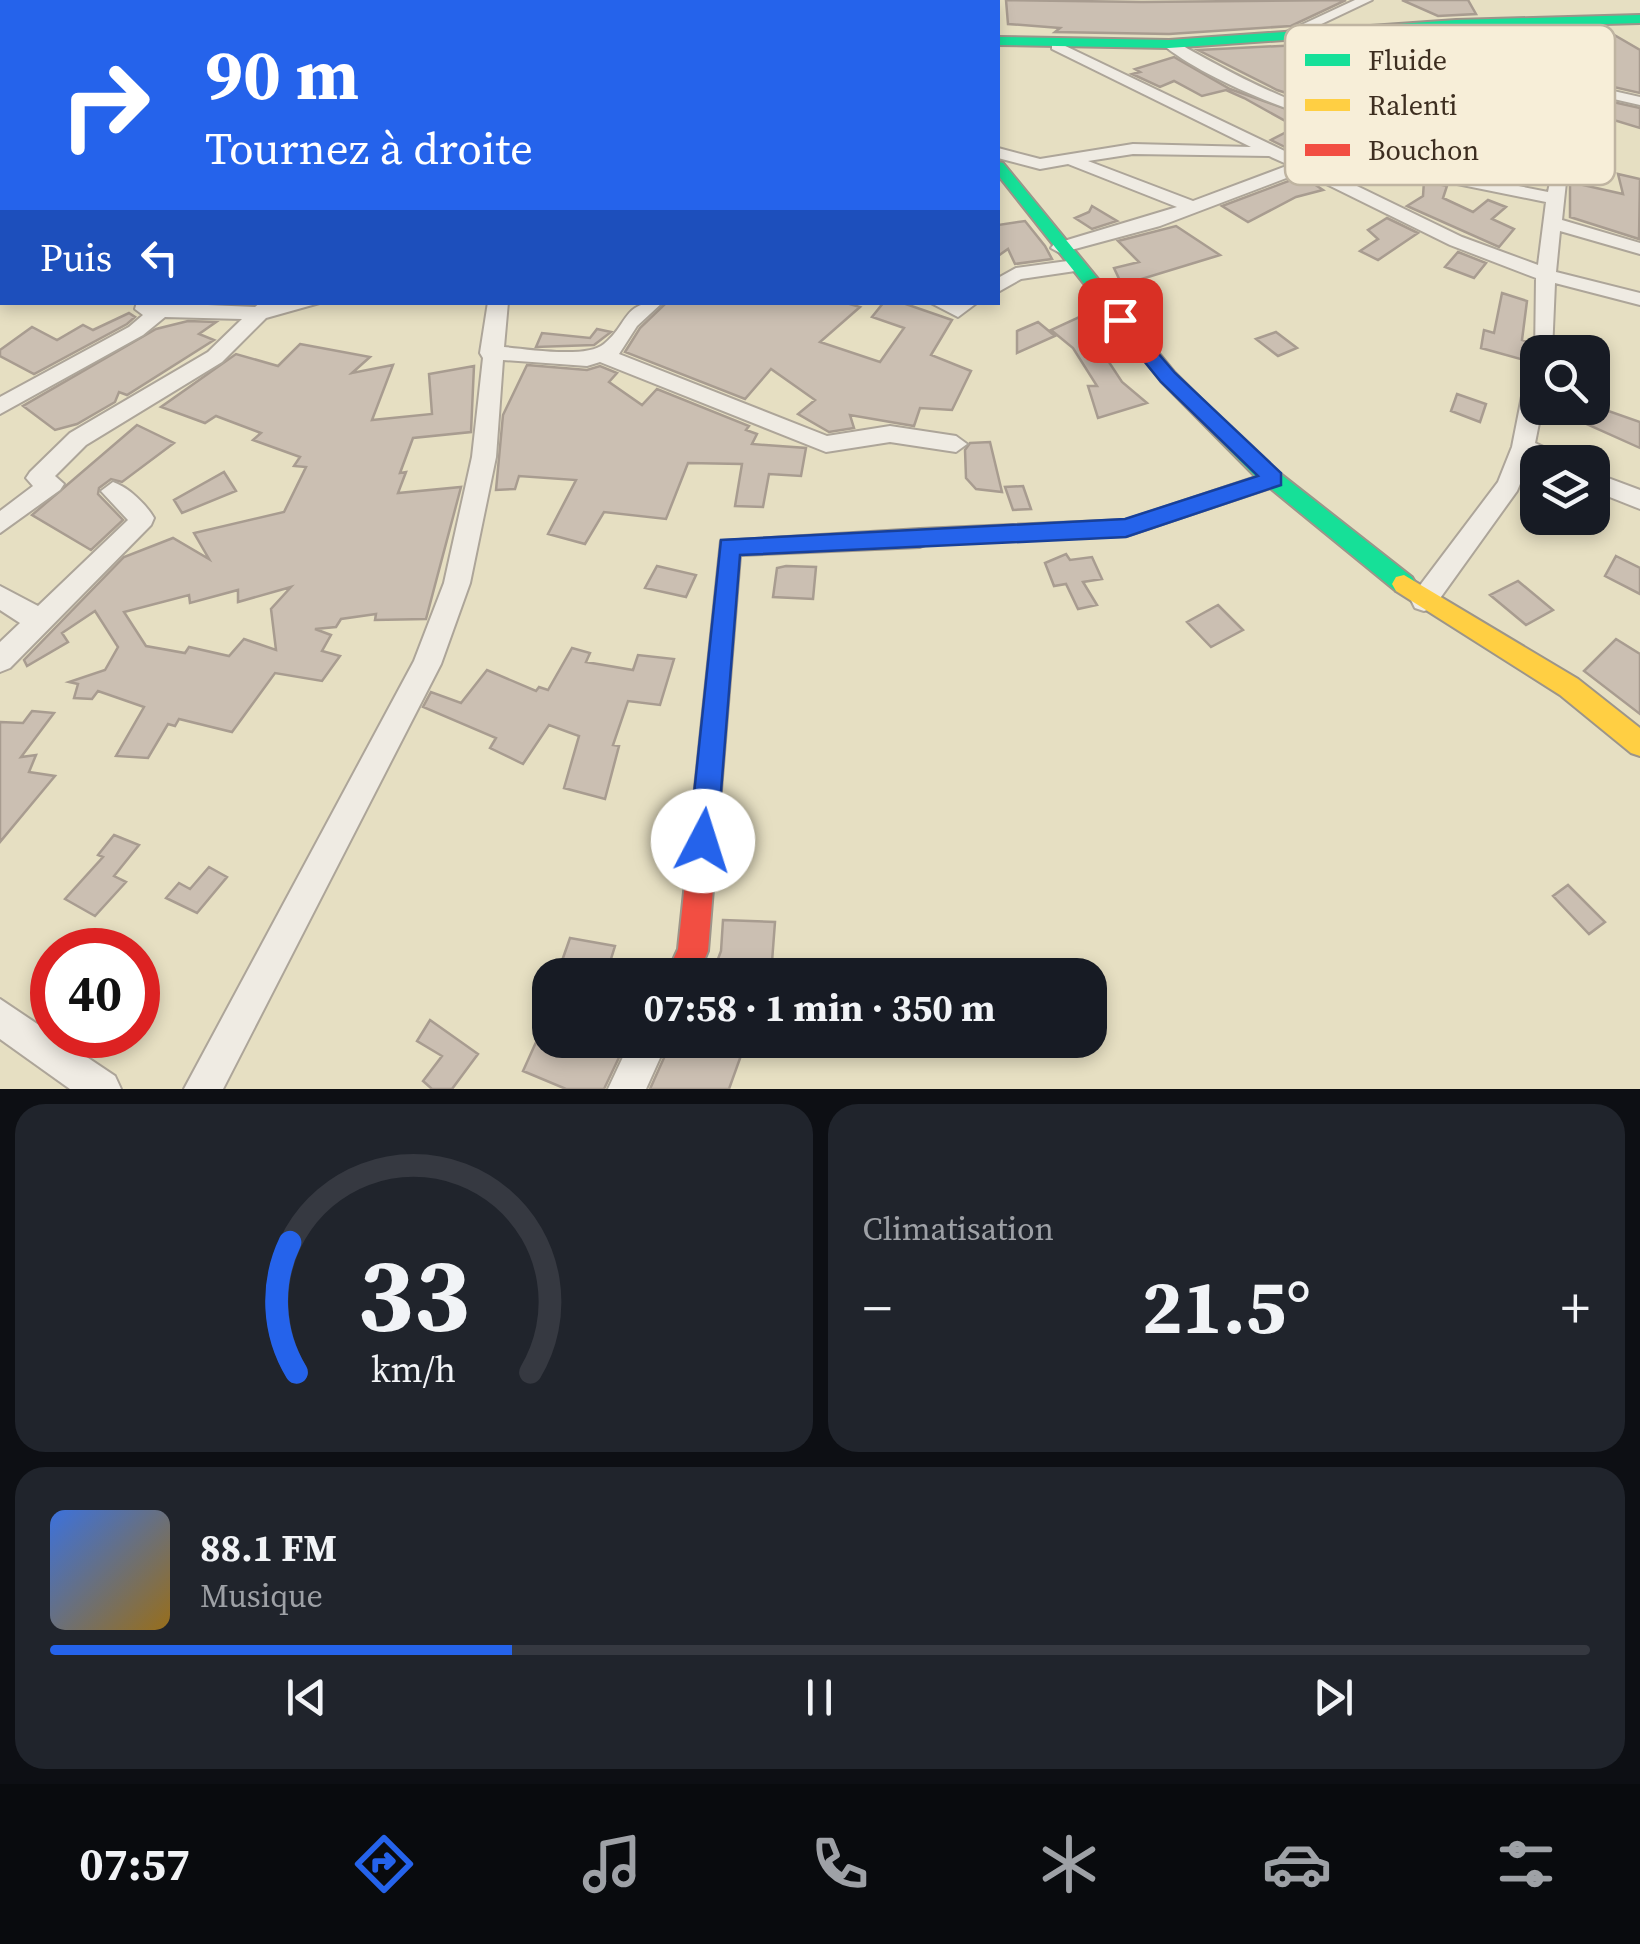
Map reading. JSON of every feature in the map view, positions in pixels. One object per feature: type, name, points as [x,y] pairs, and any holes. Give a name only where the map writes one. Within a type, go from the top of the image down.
[{"type":"street","points":[[1310,25],[1366,0]]},
{"type":"street","points":[[1494,25],[1640,20]]},
{"type":"street","points":[[1000,41],[1057,46],[1170,44],[1285,34]]},
{"type":"street","points":[[1170,44],[1214,68],[1285,98]]},
{"type":"street","points":[[1057,46],[1285,158]]},
{"type":"street","points":[[1615,96],[1640,101]]},
{"type":"street","points":[[1000,154],[1040,164],[1074,162],[1133,149],[1274,152]]},
{"type":"street","points":[[1074,162],[1189,206]]},
{"type":"street","points":[[1000,169],[1168,377],[1274,479],[1424,600],[1570,687],[1640,744]]},
{"type":"street","points":[[1000,285],[1016,274],[1068,257],[1189,206],[1228,196],[1285,170]]},
{"type":"street","points":[[1341,185],[1456,241],[1546,275],[1640,299]]},
{"type":"street","points":[[1488,185],[1556,198]]},
{"type":"street","points":[[1543,335],[1546,275],[1558,185]]},
{"type":"street","points":[[1553,222],[1640,250]]},
{"type":"street","points":[[1594,287],[1640,316]]},
{"type":"street","points":[[203,1089],[427,664],[457,584],[484,457],[490,353],[498,305]]},
{"type":"street","points":[[490,353],[552,358],[600,354],[610,350],[630,322],[650,305]]},
{"type":"street","points":[[0,407],[136,331],[154,307],[266,308]]},
{"type":"street","points":[[0,524],[52,484],[38,478],[78,439],[215,357],[266,308]]},
{"type":"street","points":[[600,354],[826,444],[890,434],[956,444]]},
{"type":"street","points":[[1424,600],[1509,486],[1520,456]]},
{"type":"street","points":[[690,958],[729,547],[1126,528],[1274,479]]},
{"type":"street","points":[[1610,488],[1640,500]]},
{"type":"street","points":[[0,660],[142,518],[113,491]]},
{"type":"street","points":[[0,597],[40,621]]},
{"type":"street","points":[[0,1018],[102,1089]]},
{"type":"street","points":[[626,1089],[641,1058]]},
{"type":"shaded area","points":[[1000,0],[1640,0],[1640,1089],[0,1089],[0,305],[1000,305]]},
{"type":"building","points":[[1006,0],[1346,0],[1285,26],[1169,34],[1055,32],[1060,28],[1008,24]]},
{"type":"building","points":[[1402,0],[1468,0],[1476,14],[1438,16]]},
{"type":"building","points":[[1615,35],[1640,50],[1640,93],[1615,87]]},
{"type":"building","points":[[1285,46],[1285,93],[1277,90],[1198,50]]},
{"type":"building","points":[[1174,57],[1230,89],[1285,108],[1285,121],[1226,90],[1202,96],[1174,81],[1160,87],[1132,74],[1140,72],[1135,69]]},
{"type":"building","points":[[1615,102],[1640,108],[1640,128],[1615,120]]},
{"type":"building","points":[[1285,133],[1285,147],[1271,140]]},
{"type":"building","points":[[1618,174],[1640,179],[1639,239],[1570,217],[1570,185],[1623,194]]},
{"type":"building","points":[[1285,182],[1316,185],[1323,190],[1296,197],[1248,222],[1222,206]]},
{"type":"building","points":[[1424,185],[1447,186],[1443,198],[1473,212],[1488,200],[1506,207],[1492,219],[1514,229],[1499,247],[1407,206],[1423,196]]},
{"type":"building","points":[[1092,206],[1117,221],[1092,229],[1075,218],[1089,212]]},
{"type":"building","points":[[1387,218],[1418,233],[1378,260],[1360,251],[1378,239],[1368,230]]},
{"type":"building","points":[[1025,221],[1052,259],[1015,264],[1008,249],[1000,255],[1000,225]]},
{"type":"building","points":[[1176,226],[1220,255],[1122,285],[1114,268],[1139,262],[1118,241]]},
{"type":"building","points":[[1458,252],[1486,263],[1474,278],[1445,267]]},
{"type":"building","points":[[1502,293],[1527,301],[1520,359],[1481,348],[1484,330],[1494,333]]},
{"type":"building","points":[[664,305],[853,305],[860,307],[820,342],[880,362],[904,328],[872,317],[882,305],[909,305],[952,320],[931,355],[971,371],[952,410],[920,408],[914,426],[850,415],[854,428],[829,432],[798,414],[815,400],[771,369],[745,399],[625,352],[640,328]]},
{"type":"building","points":[[129,313],[135,317],[127,324],[34,374],[0,356],[0,350],[32,327],[57,340],[83,325],[93,330]]},
{"type":"building","points":[[1088,313],[1099,315],[1117,338],[1099,347],[1122,382],[1147,403],[1098,418],[1088,386],[1097,386],[1073,348],[1051,330]]},
{"type":"building","points":[[188,321],[216,322],[199,334],[214,340],[127,395],[119,392],[115,402],[77,424],[55,430],[23,406],[156,329]]},
{"type":"building","points":[[1038,322],[1055,336],[1017,353],[1017,331]]},
{"type":"building","points":[[597,329],[611,332],[594,345],[536,347],[542,333],[590,338]]},
{"type":"building","points":[[1276,332],[1297,348],[1278,356],[1256,339]]},
{"type":"building","points":[[300,344],[370,357],[352,373],[393,365],[372,420],[432,414],[429,374],[474,366],[471,432],[413,438],[400,473],[406,472],[398,493],[461,487],[426,619],[375,620],[376,614],[341,619],[336,627],[315,629],[331,635],[322,651],[340,656],[322,681],[275,673],[232,732],[179,719],[175,726],[168,724],[148,758],[116,756],[144,707],[98,691],[92,699],[74,698],[78,684],[69,682],[105,670],[118,647],[95,611],[62,633],[68,642],[27,666],[24,660],[124,557],[173,538],[209,559],[194,533],[284,512],[306,467],[294,466],[300,457],[253,440],[261,433],[216,416],[205,423],[161,407],[236,354],[278,366]],"holes":[[[291,587],[271,609],[276,650],[244,639],[229,656],[189,647],[185,653],[146,646],[124,612],[189,595],[190,603],[238,590],[238,602]]]},
{"type":"building","points":[[527,365],[587,370],[600,366],[617,373],[609,382],[642,405],[657,389],[749,426],[746,430],[757,434],[752,444],[806,448],[801,476],[769,474],[763,507],[735,506],[742,464],[688,463],[666,519],[604,512],[585,544],[548,534],[576,480],[519,476],[515,489],[496,490],[503,415]]},
{"type":"building","points":[[1457,394],[1486,404],[1480,422],[1451,411]]},
{"type":"building","points":[[1610,412],[1640,422],[1640,448],[1589,425],[1610,425]]},
{"type":"building","points":[[137,425],[174,443],[122,482],[111,479],[99,488],[98,494],[123,520],[91,550],[32,515]]},
{"type":"building","points":[[990,442],[1002,492],[976,489],[966,478],[965,450],[970,443]]},
{"type":"building","points":[[224,472],[236,491],[182,513],[174,500]]},
{"type":"building","points":[[1023,486],[1031,509],[1013,510],[1005,487]]},
{"type":"building","points":[[1066,554],[1070,560],[1092,557],[1102,579],[1083,582],[1097,605],[1078,609],[1066,584],[1054,586],[1045,563]]},
{"type":"building","points":[[1616,556],[1640,568],[1640,594],[1605,576]]},
{"type":"building","points":[[657,566],[696,575],[686,597],[645,588]]},
{"type":"building","points":[[816,567],[813,599],[773,597],[777,568]]},
{"type":"building","points":[[1518,581],[1553,610],[1526,625],[1490,595]]},
{"type":"building","points":[[1218,605],[1243,630],[1211,647],[1187,622]]},
{"type":"building","points":[[1616,639],[1640,654],[1640,714],[1584,671]]},
{"type":"building","points":[[572,648],[590,653],[586,662],[633,670],[638,655],[674,659],[660,705],[628,701],[613,745],[619,746],[605,799],[564,788],[579,736],[549,725],[523,764],[490,748],[496,738],[423,707],[431,692],[461,703],[487,670],[536,691],[539,687],[548,690]]},
{"type":"building","points":[[32,711],[54,713],[21,757],[36,755],[29,772],[55,776],[0,842],[0,722],[23,723]]},
{"type":"building","points":[[114,835],[139,845],[114,876],[126,882],[95,916],[65,899],[103,857],[98,855]]},
{"type":"building","points":[[209,867],[227,877],[197,913],[166,898],[179,883],[190,889]]},
{"type":"building","points":[[1568,885],[1605,922],[1589,934],[1553,896]]},
{"type":"building","points":[[723,920],[775,922],[772,958],[718,958]]},
{"type":"building","points":[[570,938],[615,946],[611,958],[563,958]]},
{"type":"building","points":[[430,1020],[478,1054],[452,1089],[432,1089],[423,1081],[442,1056],[417,1041]]},
{"type":"building","points":[[532,1051],[532,1058],[619,1058],[604,1089],[566,1089],[523,1071]]},
{"type":"building","points":[[664,1058],[740,1058],[729,1089],[650,1089]]},
{"type":"traffic: fast","points":[[1442,25],[1640,19]]},
{"type":"traffic: fast","points":[[1000,41],[1169,44],[1285,36]]},
{"type":"traffic: fast","points":[[1000,168],[1168,377],[1252,462],[1404,584]]},
{"type":"traffic: fast","points":[[920,538],[1126,528],[1274,479]]},
{"type":"traffic: slow","points":[[1404,584],[1569,687],[1640,744]]},
{"type":"traffic: jam","points":[[690,958],[729,547],[920,538]]},
{"type":"route","points":[[703,841],[729,547],[1126,528],[1274,479],[1252,462],[1168,377],[1120,320]]}]
